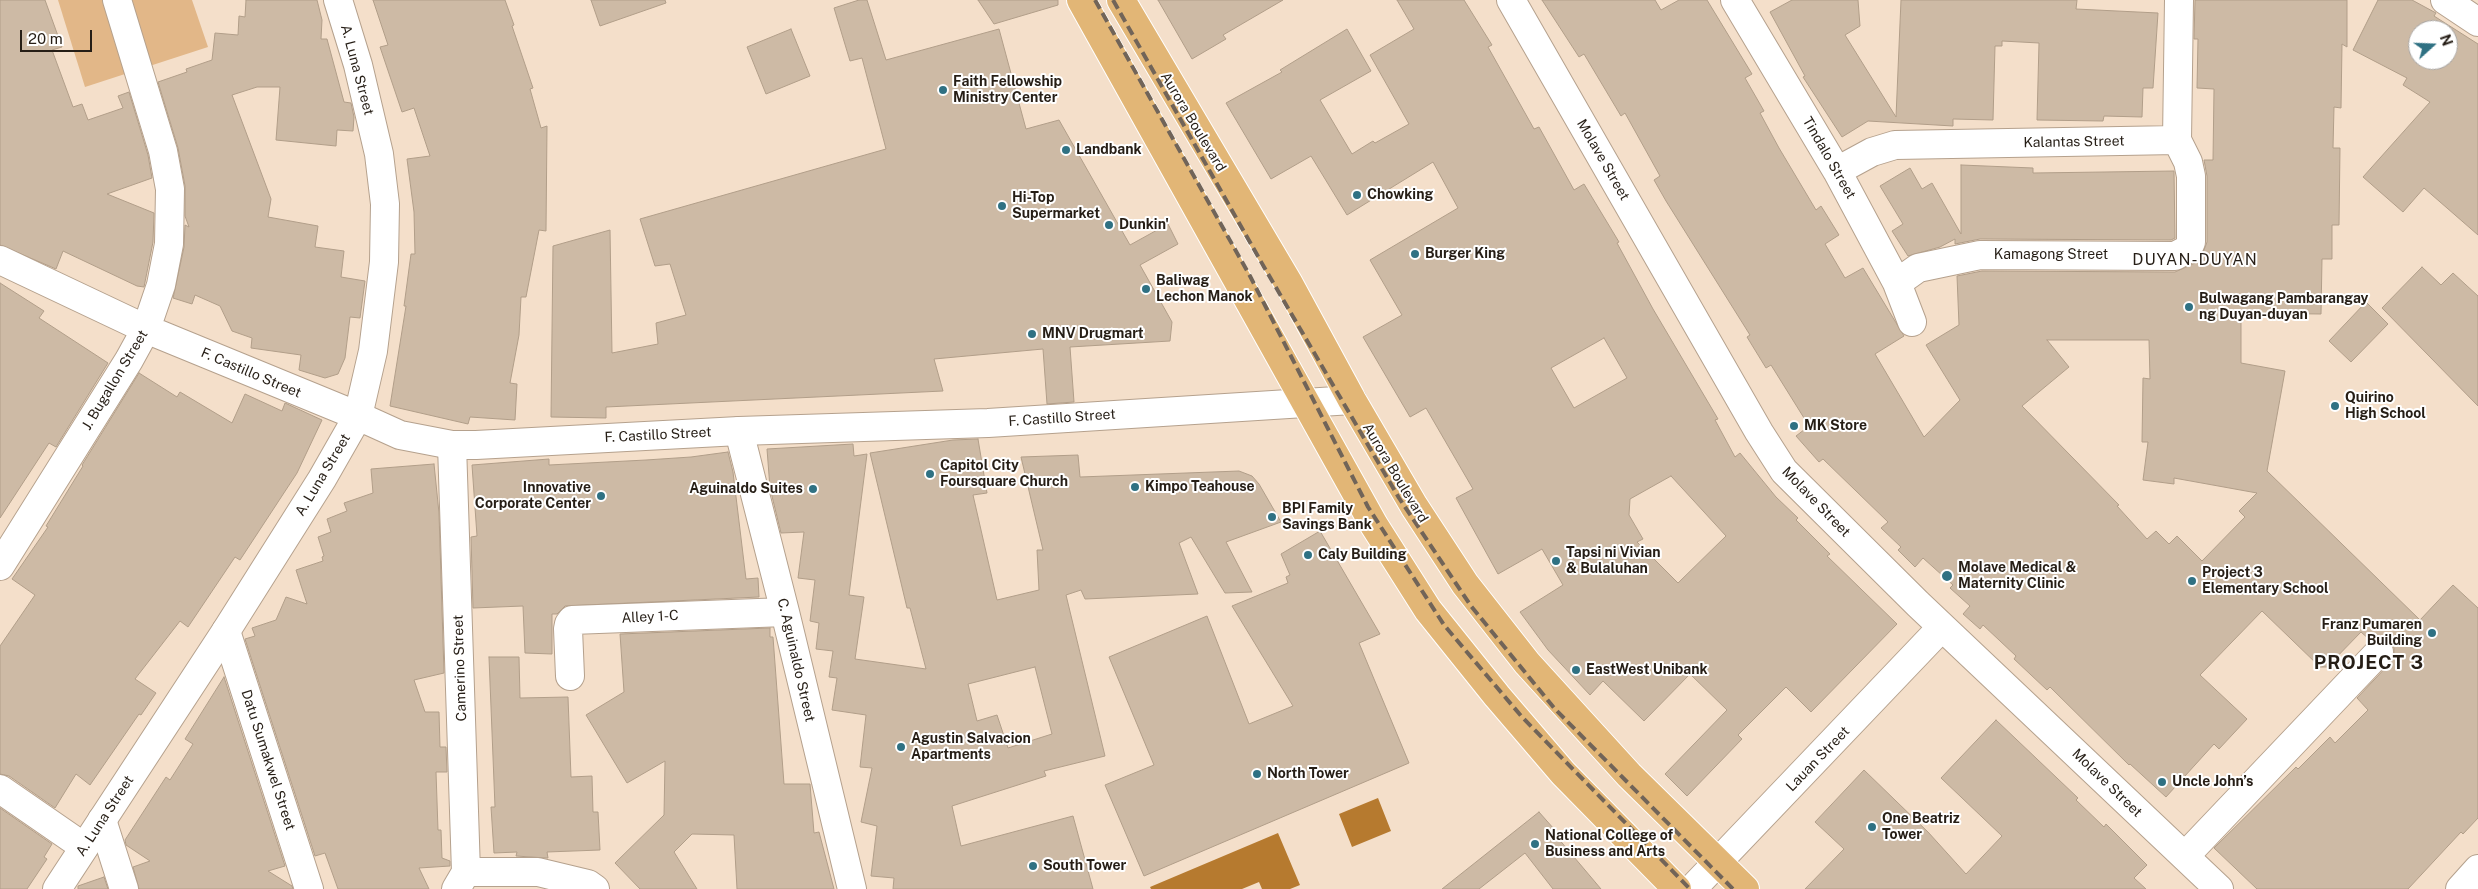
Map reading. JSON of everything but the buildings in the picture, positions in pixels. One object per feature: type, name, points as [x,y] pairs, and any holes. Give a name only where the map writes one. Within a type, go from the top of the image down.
[{"type":"main road","points":[[1081,0],[1374,525],[1428,610],[1497,696],[1563,773],[1677,889]]},
{"type":"main road","name":"Aurora Boulevard","points":[[1121,0],[1289,284],[1352,400],[1414,506],[1464,584],[1527,663],[1629,775],[1745,889]]},
{"type":"street","name":"J. Bugallon Street","points":[[0,566],[130,360],[146,329],[160,285],[169,244],[170,189],[155,125],[117,0]]},
{"type":"street","name":"A. Luna Street","points":[[57,889],[226,631],[322,479],[358,416],[373,351],[384,262],[385,204],[379,154],[358,65],[338,0]]},
{"type":"street","name":"Molave Street","points":[[1511,0],[1759,432],[1784,471],[1942,627],[2219,889]]},
{"type":"street","name":"Tindalo Street","points":[[1735,0],[1837,171],[1897,283],[1912,322]]},
{"type":"street","points":[[2177,140],[2179,0]]},
{"type":"street","points":[[2445,0],[2478,22]]},
{"type":"street","name":"Kalantas Street","points":[[1837,171],[1872,152],[1895,146],[2177,140]]},
{"type":"street","name":"Kamagong Street","points":[[1897,283],[1918,268],[1980,254],[2175,256],[2183,253],[2191,242],[2190,176],[2188,162],[2177,140]]},
{"type":"street","name":"F. Castillo Street","points":[[0,260],[146,329],[400,435],[452,445],[739,431],[988,423],[1352,400]]},
{"type":"street","name":"C. Aguinaldo Street","points":[[739,431],[852,889]]},
{"type":"street","name":"Camerino Street","points":[[452,445],[469,881]]},
{"type":"street","name":"Alley 1-C","points":[[570,676],[568,629],[572,620],[785,612]]},
{"type":"street","name":"Lauan Street","points":[[1692,889],[1942,627]]},
{"type":"street","name":"Datu Sumakwel Street","points":[[226,631],[309,889]]},
{"type":"street","points":[[2185,856],[2379,652]]},
{"type":"street","points":[[0,790],[84,847]]},
{"type":"street","points":[[102,820],[124,889]]},
{"type":"street","points":[[2460,889],[2478,869]]},
{"type":"street","points":[[469,881],[538,872],[588,884],[595,889]]},
{"type":"shaded area","points":[[58,0],[192,0],[208,47],[85,87]]},
{"type":"shaded area","points":[[1378,798],[1391,831],[1352,847],[1339,814]]},
{"type":"shaded area","points":[[1278,833],[1300,885],[1290,889],[1262,889],[1259,882],[1242,889],[1151,889],[1150,887]]},
{"type":"railway","points":[[1095,0],[1250,276],[1368,507],[1444,625],[1522,717],[1690,889]]},
{"type":"railway","points":[[1113,0],[1264,267],[1399,498],[1471,606],[1555,709],[1733,889]]},
{"type":"place","name":"Faith Fellowship Ministry Center","points":[[943,90]]},
{"type":"place","name":"Landbank","points":[[1066,150]]},
{"type":"place","name":"Chowking","points":[[1357,195]]},
{"type":"place","name":"Hi-Top Supermarket","points":[[1002,206]]},
{"type":"place","name":"Dunkin'","points":[[1109,225]]},
{"type":"place","name":"Burger King","points":[[1415,254]]},
{"type":"place","name":"Baliwag Lechon Manok","points":[[1146,289]]},
{"type":"place","name":"Bulwagang Pambarangay ng Duyan-duyan","points":[[2189,307]]},
{"type":"place","name":"MNV Drugmart","points":[[1032,334]]},
{"type":"place","name":"Quirino High School","points":[[2335,406]]},
{"type":"place","name":"MK Store","points":[[1794,426]]},
{"type":"place","name":"Capitol City Foursquare Church","points":[[930,474]]},
{"type":"place","name":"Kimpo Teahouse","points":[[1135,487]]},
{"type":"place","name":"Aguinaldo Suites","points":[[813,489]]},
{"type":"place","name":"Innovative Corporate Center","points":[[601,496]]},
{"type":"place","name":"BPI Family Savings Bank","points":[[1272,517]]},
{"type":"place","name":"Caly Building","points":[[1308,555]]},
{"type":"place","name":"Tapsi ni Vivian & Bulaluhan","points":[[1556,561]]},
{"type":"place","name":"Molave Medical & Maternity Clinic","points":[[1947,576]]},
{"type":"place","name":"Project 3 Elementary School","points":[[2192,581]]},
{"type":"place","name":"Franz Pumaren Building","points":[[2432,633]]},
{"type":"place","name":"EastWest Unibank","points":[[1576,670]]},
{"type":"place","name":"Agustin Salvacion Apartments","points":[[901,747]]},
{"type":"place","name":"North Tower","points":[[1257,774]]},
{"type":"place","name":"Uncle John’s","points":[[2162,782]]},
{"type":"place","name":"One Beatriz Tower","points":[[1872,827]]},
{"type":"place","name":"National College of Business and Arts","points":[[1535,844]]},
{"type":"place","name":"South Tower","points":[[1033,866]]},
{"type":"district","name":"DUYAN-DUYAN","points":[[2195,260]]},
{"type":"district","name":"PROJECT 3","points":[[2369,663]]}]
